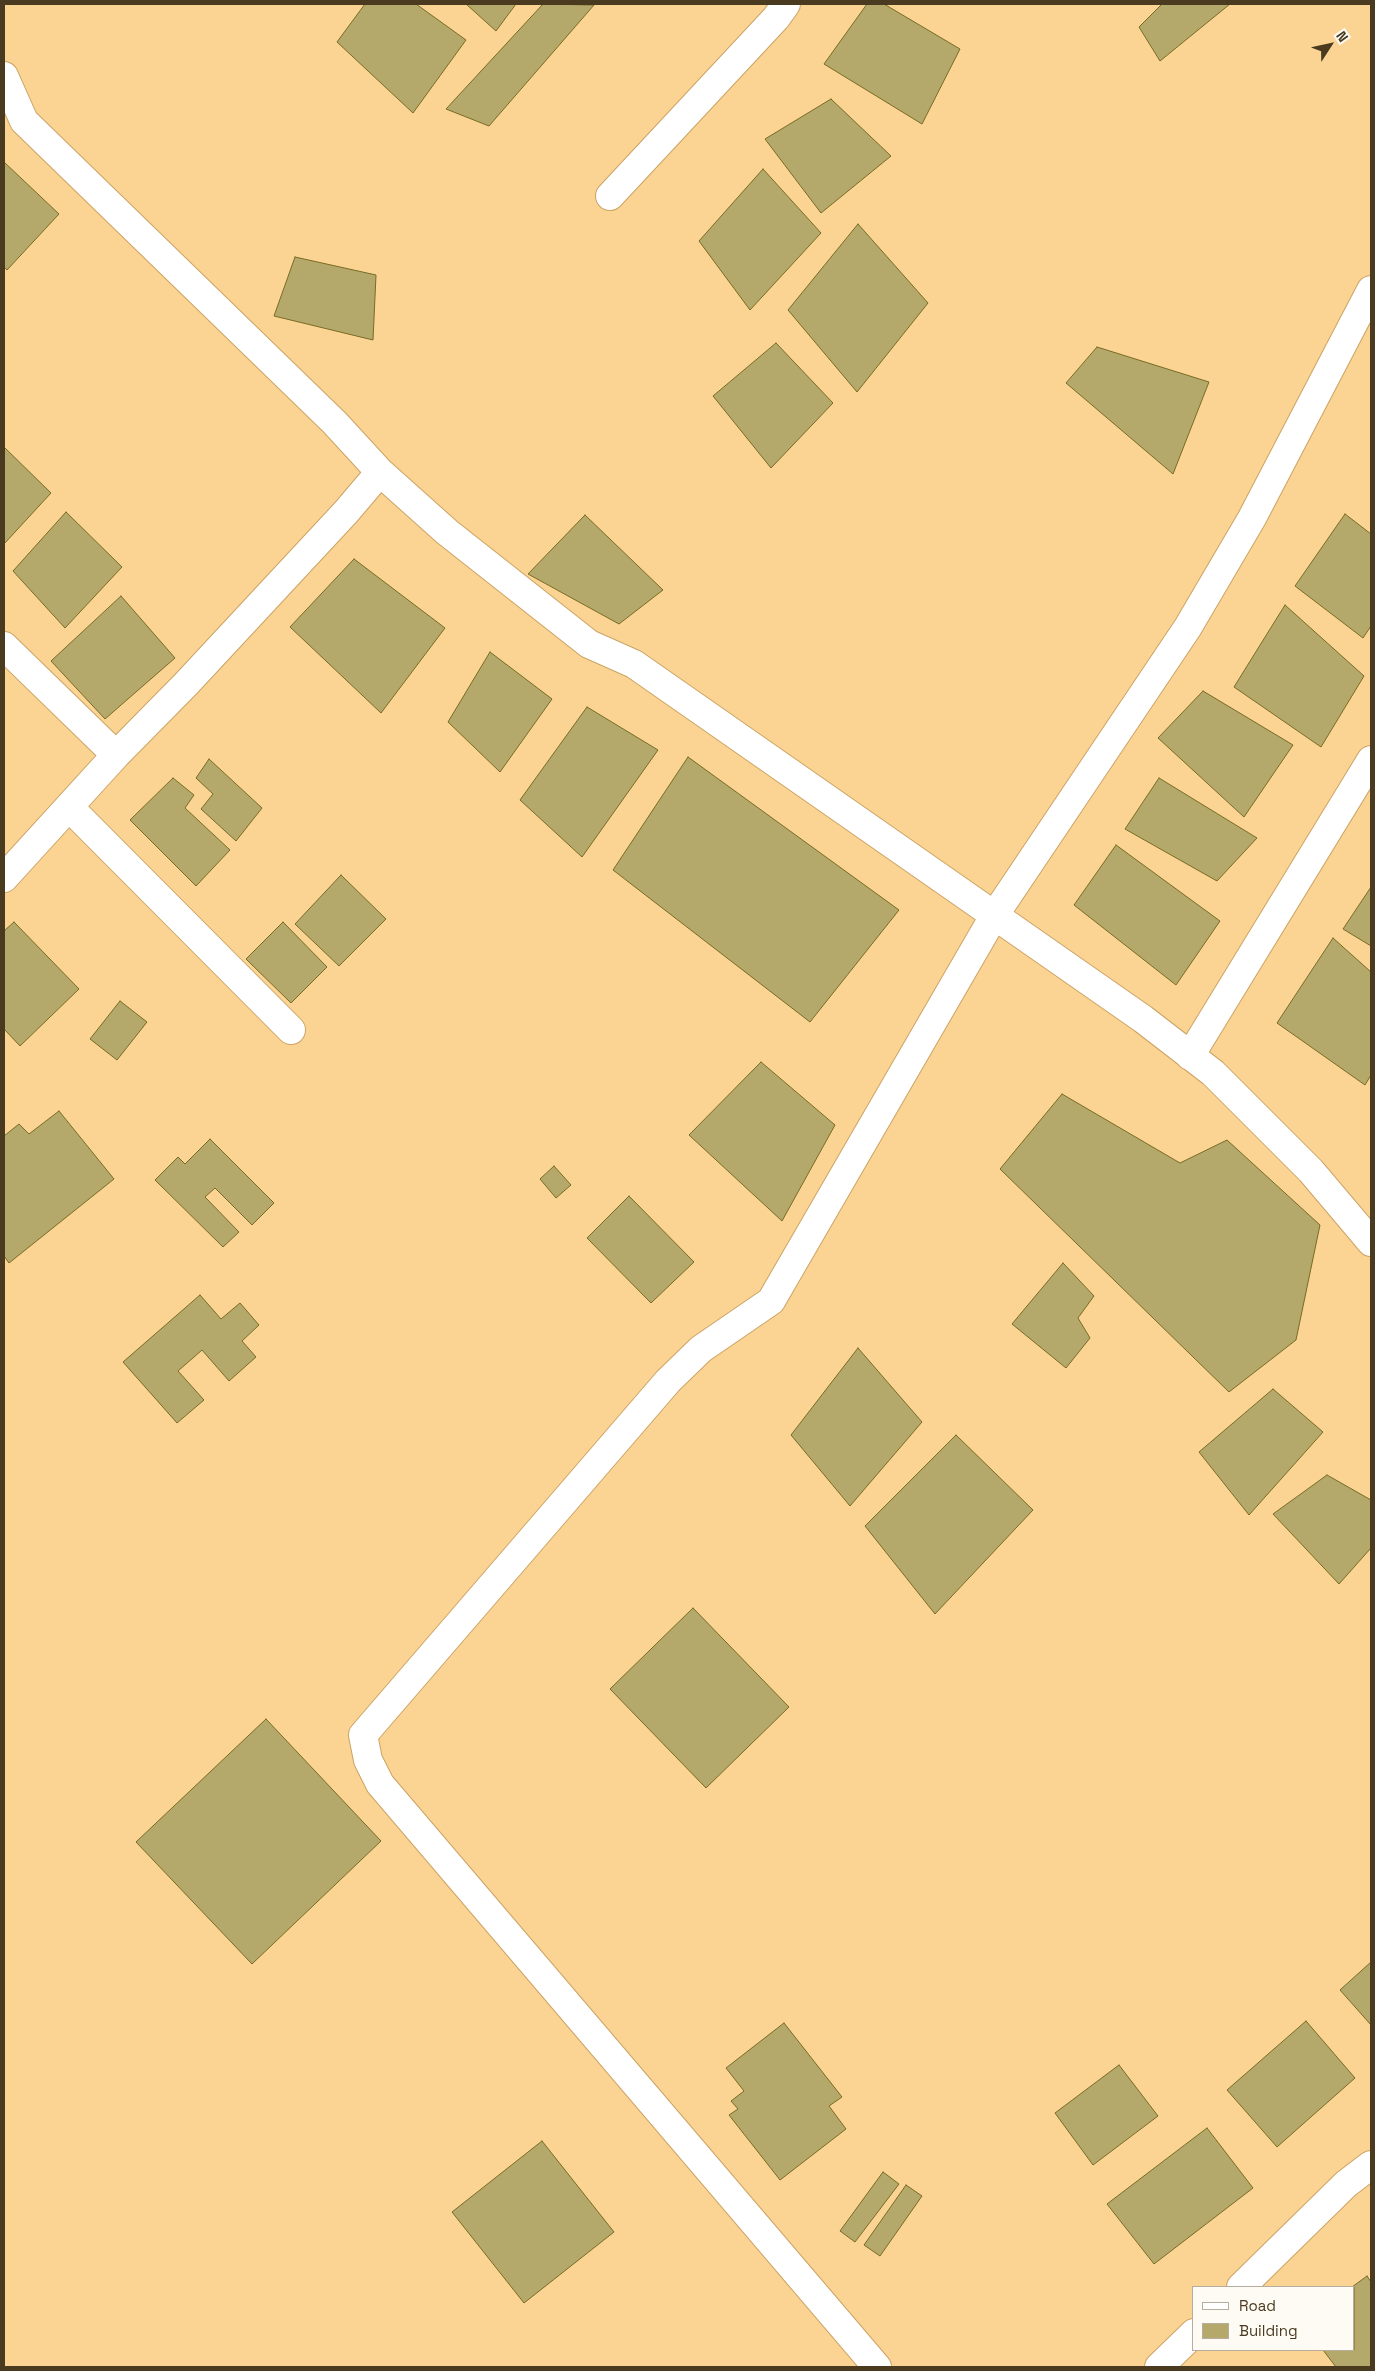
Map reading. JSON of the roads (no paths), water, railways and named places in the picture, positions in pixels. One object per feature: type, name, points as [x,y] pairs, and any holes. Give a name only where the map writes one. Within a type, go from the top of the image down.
[{"type":"street","points":[[610,196],[776,18],[786,4]]},
{"type":"street","points":[[4,76],[24,121],[335,423],[380,472],[446,532],[589,644],[634,664],[1143,1019],[1213,1073],[1311,1171],[1371,1242]]},
{"type":"street","points":[[877,2367],[380,1784],[368,1760],[363,1735],[668,1382],[701,1349],[772,1301],[994,916],[1188,627],[1252,518],[1371,290]]},
{"type":"street","points":[[4,878],[116,755],[280,584],[380,472]]},
{"type":"street","points":[[4,646],[116,755]]},
{"type":"street","points":[[1190,1056],[1371,760]]},
{"type":"street","points":[[69,807],[291,1030]]},
{"type":"street","points":[[1241,2286],[1346,2184],[1371,2165]]},
{"type":"street","points":[[1159,2367],[1192,2335]]}]
